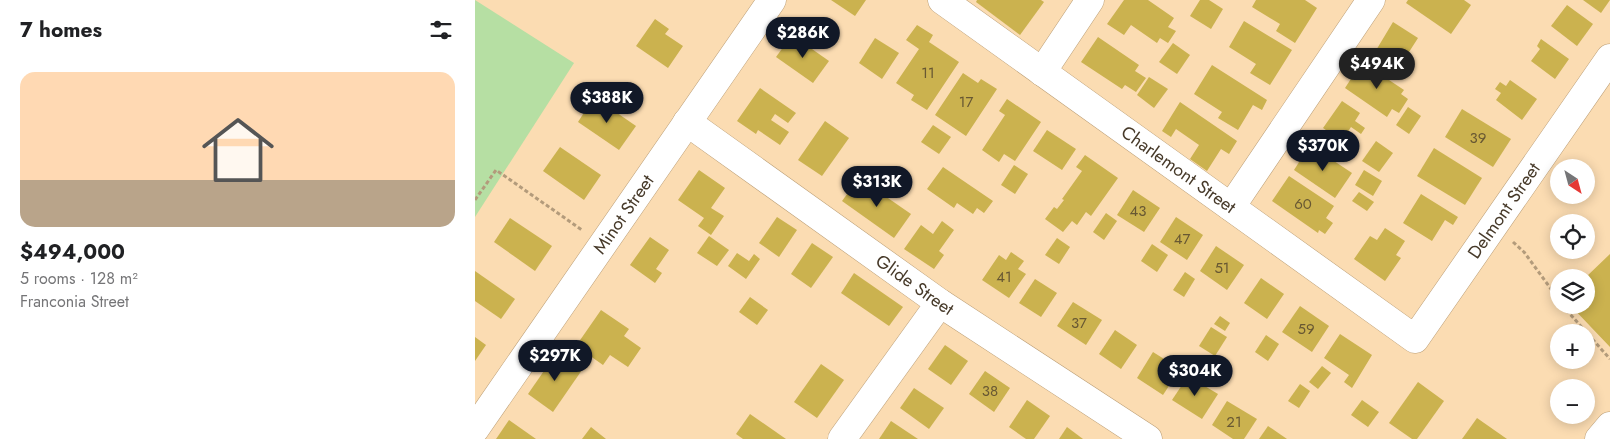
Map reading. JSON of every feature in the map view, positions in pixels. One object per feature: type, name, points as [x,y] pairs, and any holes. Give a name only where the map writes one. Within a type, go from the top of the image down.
[{"type":"street","name":"Minot Street","points":[[475,429],[772,0]]},
{"type":"street","name":"Charlemont Street","points":[[942,0],[1415,339]]},
{"type":"street","points":[[1042,72],[1090,0]]},
{"type":"street","points":[[1231,207],[1371,0]]},
{"type":"street","name":"Delmont Street","points":[[1415,339],[1610,58]]},
{"type":"street","name":"Glide Street","points":[[687,122],[940,303],[1148,439]]},
{"type":"street","points":[[842,439],[940,303]]},
{"type":"street","points":[[1599,439],[1610,426]]},
{"type":"path","points":[[475,200],[496,170],[603,245]]},
{"type":"path","points":[[1494,224],[1524,252],[1550,288]]},
{"type":"path","points":[[1570,314],[1610,359]]},
{"type":"green space","points":[[475,0],[574,63],[475,217]]},
{"type":"building","points":[[831,0],[866,0],[855,16]]},
{"type":"building","points":[[977,0],[1041,0],[1044,2],[1020,35],[976,2]]},
{"type":"building","points":[[1124,0],[1148,0],[1174,18],[1168,27],[1176,31],[1168,43],[1160,38],[1157,43],[1131,25],[1124,35],[1107,24]]},
{"type":"building","points":[[1200,0],[1209,0],[1223,9],[1211,29],[1190,16]]},
{"type":"building","points":[[1256,0],[1305,0],[1317,8],[1295,43],[1276,31],[1280,24],[1252,7]]},
{"type":"building","points":[[1408,0],[1464,0],[1471,5],[1451,34],[1406,3]]},
{"type":"building","points":[[1583,0],[1610,0],[1601,13]]},
{"type":"building","points":[[1567,5],[1593,24],[1577,46],[1551,26]]},
{"type":"building","points":[[655,19],[669,29],[665,34],[683,46],[668,68],[636,46]]},
{"type":"building","points":[[1244,21],[1292,50],[1270,85],[1250,73],[1256,64],[1229,47]]},
{"type":"building","points":[[1393,22],[1418,38],[1402,63],[1391,56],[1387,60],[1375,52]]},
{"type":"building","points":[[917,25],[933,35],[929,42],[959,62],[927,110],[911,100],[914,95],[896,83],[919,49],[906,40]]},
{"type":"building","points":[[792,35],[829,61],[813,83],[776,57]]},
{"type":"building","points":[[1098,37],[1139,65],[1135,71],[1146,78],[1136,92],[1125,85],[1122,89],[1081,62]]},
{"type":"building","points":[[875,38],[899,53],[882,79],[859,63]]},
{"type":"building","points":[[1541,39],[1569,59],[1555,79],[1531,61],[1540,49],[1537,46]]},
{"type":"building","points":[[1173,43],[1190,55],[1177,74],[1159,62]]},
{"type":"building","points":[[1362,62],[1404,90],[1401,94],[1408,99],[1399,113],[1392,109],[1387,117],[1345,88]]},
{"type":"building","points":[[1212,65],[1267,100],[1262,110],[1253,105],[1238,130],[1218,118],[1222,112],[1194,94]]},
{"type":"building","points":[[963,73],[978,83],[981,79],[997,89],[966,136],[935,115]]},
{"type":"building","points":[[1149,77],[1168,89],[1154,108],[1137,95]]},
{"type":"building","points":[[1510,80],[1537,99],[1522,120],[1496,100],[1501,93],[1495,89],[1500,82],[1506,86]]},
{"type":"building","points":[[760,88],[796,113],[788,123],[775,114],[771,120],[789,132],[780,145],[758,130],[756,134],[737,121]]},
{"type":"building","points":[[594,97],[636,126],[619,150],[578,122]]},
{"type":"building","points":[[1007,99],[1041,122],[1015,161],[1004,154],[999,162],[982,150],[1005,115],[999,111]]},
{"type":"building","points":[[1342,101],[1360,113],[1355,121],[1365,128],[1361,134],[1351,127],[1342,141],[1323,128]]},
{"type":"building","points":[[1180,102],[1237,141],[1229,154],[1221,149],[1207,171],[1190,159],[1199,145],[1176,129],[1171,137],[1162,131]]},
{"type":"building","points":[[1408,107],[1421,116],[1409,134],[1396,125]]},
{"type":"building","points":[[1462,109],[1511,139],[1493,167],[1445,137]]},
{"type":"building","points":[[825,121],[849,138],[822,176],[798,160]]},
{"type":"building","points":[[933,125],[951,137],[939,154],[921,142]]},
{"type":"building","points":[[1047,130],[1076,149],[1062,170],[1033,151]]},
{"type":"building","points":[[1376,141],[1393,153],[1379,172],[1362,161]]},
{"type":"building","points":[[1310,145],[1352,173],[1335,198],[1294,170]]},
{"type":"building","points":[[560,147],[601,175],[584,200],[543,171]]},
{"type":"building","points":[[1434,148],[1482,178],[1465,205],[1417,176]]},
{"type":"building","points":[[1085,155],[1118,178],[1091,216],[1086,212],[1077,225],[1072,221],[1063,232],[1045,219],[1054,207],[1057,209],[1064,200],[1062,199],[1082,171],[1076,167]]},
{"type":"building","points":[[1014,165],[1028,174],[1015,194],[1001,185]]},
{"type":"building","points":[[943,167],[993,201],[984,213],[977,208],[973,214],[957,203],[954,208],[927,189]]},
{"type":"building","points":[[699,170],[725,188],[711,208],[724,216],[711,235],[698,226],[704,218],[678,200]]},
{"type":"building","points":[[1364,170],[1382,181],[1373,196],[1355,185]]},
{"type":"building","points":[[1289,176],[1334,206],[1326,218],[1333,223],[1325,234],[1319,230],[1318,233],[1272,201]]},
{"type":"building","points":[[859,178],[911,214],[894,238],[842,201]]},
{"type":"building","points":[[1133,190],[1160,208],[1144,232],[1117,215]]},
{"type":"building","points":[[1359,192],[1374,202],[1367,211],[1352,201]]},
{"type":"building","points":[[1421,194],[1458,217],[1453,225],[1445,220],[1432,241],[1403,223]]},
{"type":"building","points":[[1106,213],[1117,221],[1104,240],[1093,232]]},
{"type":"building","points":[[777,217],[797,230],[779,257],[759,243]]},
{"type":"building","points":[[1176,217],[1203,235],[1187,260],[1160,242]]},
{"type":"building","points":[[510,218],[552,246],[535,271],[494,242]]},
{"type":"building","points":[[942,221],[954,230],[939,251],[944,255],[934,269],[904,249],[921,225],[933,234]]},
{"type":"building","points":[[1385,228],[1405,241],[1396,255],[1401,258],[1385,281],[1354,259],[1370,236],[1377,240]]},
{"type":"building","points":[[709,236],[729,250],[717,266],[697,253]]},
{"type":"building","points":[[650,237],[669,250],[656,269],[662,273],[655,283],[630,265]]},
{"type":"building","points":[[1057,238],[1070,247],[1059,264],[1045,255]]},
{"type":"building","points":[[812,243],[833,257],[811,288],[791,274]]},
{"type":"building","points":[[1152,244],[1168,255],[1157,272],[1141,261]]},
{"type":"building","points":[[1216,246],[1244,265],[1227,290],[1200,271]]},
{"type":"building","points":[[1011,252],[1024,261],[1018,269],[1026,274],[1009,298],[982,280],[999,255],[1006,260]]},
{"type":"building","points":[[737,253],[749,261],[754,254],[760,259],[746,279],[728,266]]},
{"type":"building","points":[[1610,254],[1610,347],[1595,331],[1595,324],[1588,324],[1579,314],[1595,314],[1594,269]]},
{"type":"building","points":[[475,271],[515,299],[501,319],[475,301]]},
{"type":"building","points":[[1185,272],[1195,279],[1184,297],[1173,290]]},
{"type":"building","points":[[854,273],[903,307],[889,326],[841,293]]},
{"type":"building","points":[[1261,278],[1284,294],[1267,319],[1244,303]]},
{"type":"building","points":[[1035,279],[1057,293],[1041,317],[1019,303]]},
{"type":"building","points":[[750,297],[768,310],[757,325],[739,312]]},
{"type":"building","points":[[1073,302],[1102,320],[1086,345],[1057,326]]},
{"type":"building","points":[[1300,306],[1329,326],[1312,352],[1282,332]]},
{"type":"building","points":[[601,310],[629,329],[624,336],[641,348],[628,367],[610,355],[603,365],[576,346]]},
{"type":"building","points":[[1220,316],[1230,323],[1225,331],[1214,324]]},
{"type":"building","points":[[1211,327],[1227,337],[1215,356],[1199,346]]},
{"type":"building","points":[[1115,330],[1137,345],[1121,369],[1099,354]]},
{"type":"building","points":[[1340,334],[1372,355],[1352,388],[1344,382],[1349,375],[1324,358]]},
{"type":"building","points":[[1266,335],[1279,344],[1268,361],[1255,352]]},
{"type":"building","points":[[475,337],[486,345],[475,361]]},
{"type":"building","points":[[945,345],[968,361],[951,385],[928,369]]},
{"type":"building","points":[[557,352],[582,370],[553,412],[528,394]]},
{"type":"building","points":[[1153,352],[1180,369],[1163,395],[1137,378]]},
{"type":"building","points":[[821,364],[844,380],[817,418],[794,402]]},
{"type":"building","points":[[1322,366],[1331,373],[1318,389],[1309,382]]},
{"type":"building","points":[[985,371],[1010,388],[994,412],[969,394]]},
{"type":"building","points":[[1188,376],[1218,394],[1202,419],[1172,400]]},
{"type":"building","points":[[1418,382],[1444,401],[1417,439],[1412,439],[1389,423]]},
{"type":"building","points":[[1300,384],[1310,391],[1299,408],[1288,401]]},
{"type":"building","points":[[914,388],[944,408],[929,429],[900,408]]},
{"type":"building","points":[[1027,400],[1050,416],[1034,439],[1026,439],[1009,427]]},
{"type":"building","points":[[1362,400],[1379,412],[1368,427],[1351,415]]},
{"type":"building","points":[[1227,401],[1257,419],[1244,439],[1233,439],[1212,425]]},
{"type":"building","points":[[750,414],[786,439],[743,439],[736,434]]},
{"type":"building","points":[[1477,418],[1507,439],[1462,439]]},
{"type":"building","points":[[509,420],[536,439],[496,439]]},
{"type":"building","points":[[891,421],[918,439],[879,439]]},
{"type":"building","points":[[1268,426],[1287,439],[1259,439]]},
{"type":"building","points":[[591,427],[606,439],[582,439]]},
{"type":"building","points":[[1067,427],[1083,439],[1059,439]]}]
